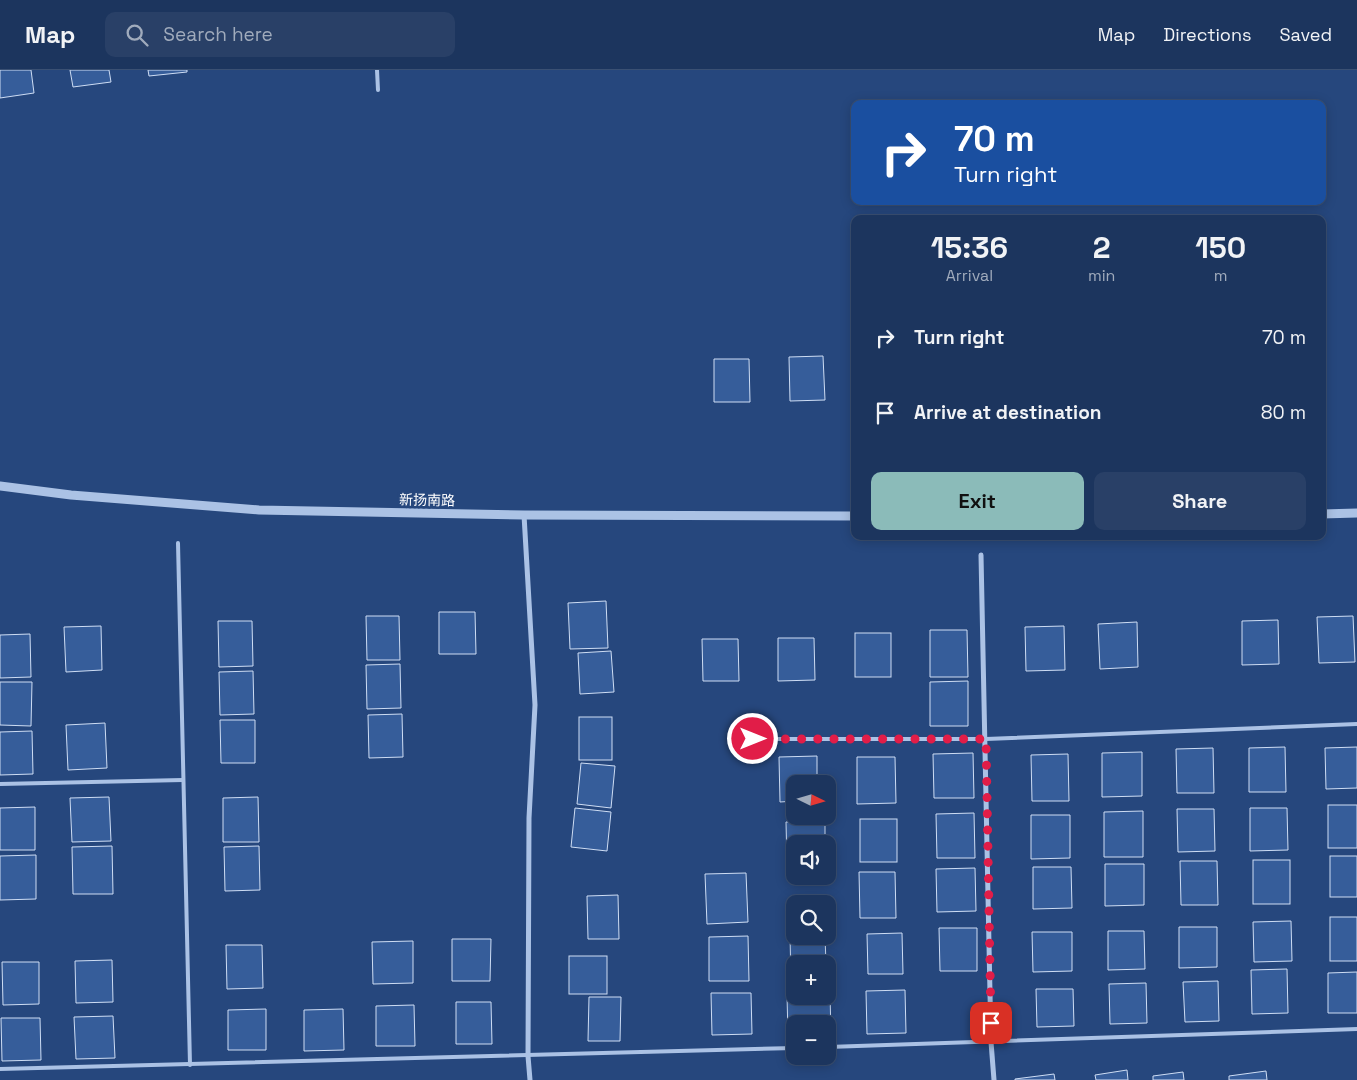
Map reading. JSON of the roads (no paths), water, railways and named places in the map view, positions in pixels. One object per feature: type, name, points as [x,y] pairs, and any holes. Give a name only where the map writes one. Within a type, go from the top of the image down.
[{"type":"street","name":"新扬南路","points":[[0,486],[71,495],[259,510],[524,515],[851,516]]},
{"type":"street","points":[[1326,514],[1357,513]]},
{"type":"street","points":[[524,515],[535,705],[530,818],[528,1056],[530,1080]]},
{"type":"street","points":[[981,555],[991,1042],[994,1080]]},
{"type":"lane","points":[[377,70],[378,90]]},
{"type":"lane","points":[[178,543],[190,1064]]},
{"type":"lane","points":[[753,739],[986,739],[1357,724]]},
{"type":"lane","points":[[0,784],[184,780]]},
{"type":"lane","points":[[836,1047],[1357,1029]]},
{"type":"lane","points":[[0,1069],[786,1048]]}]
